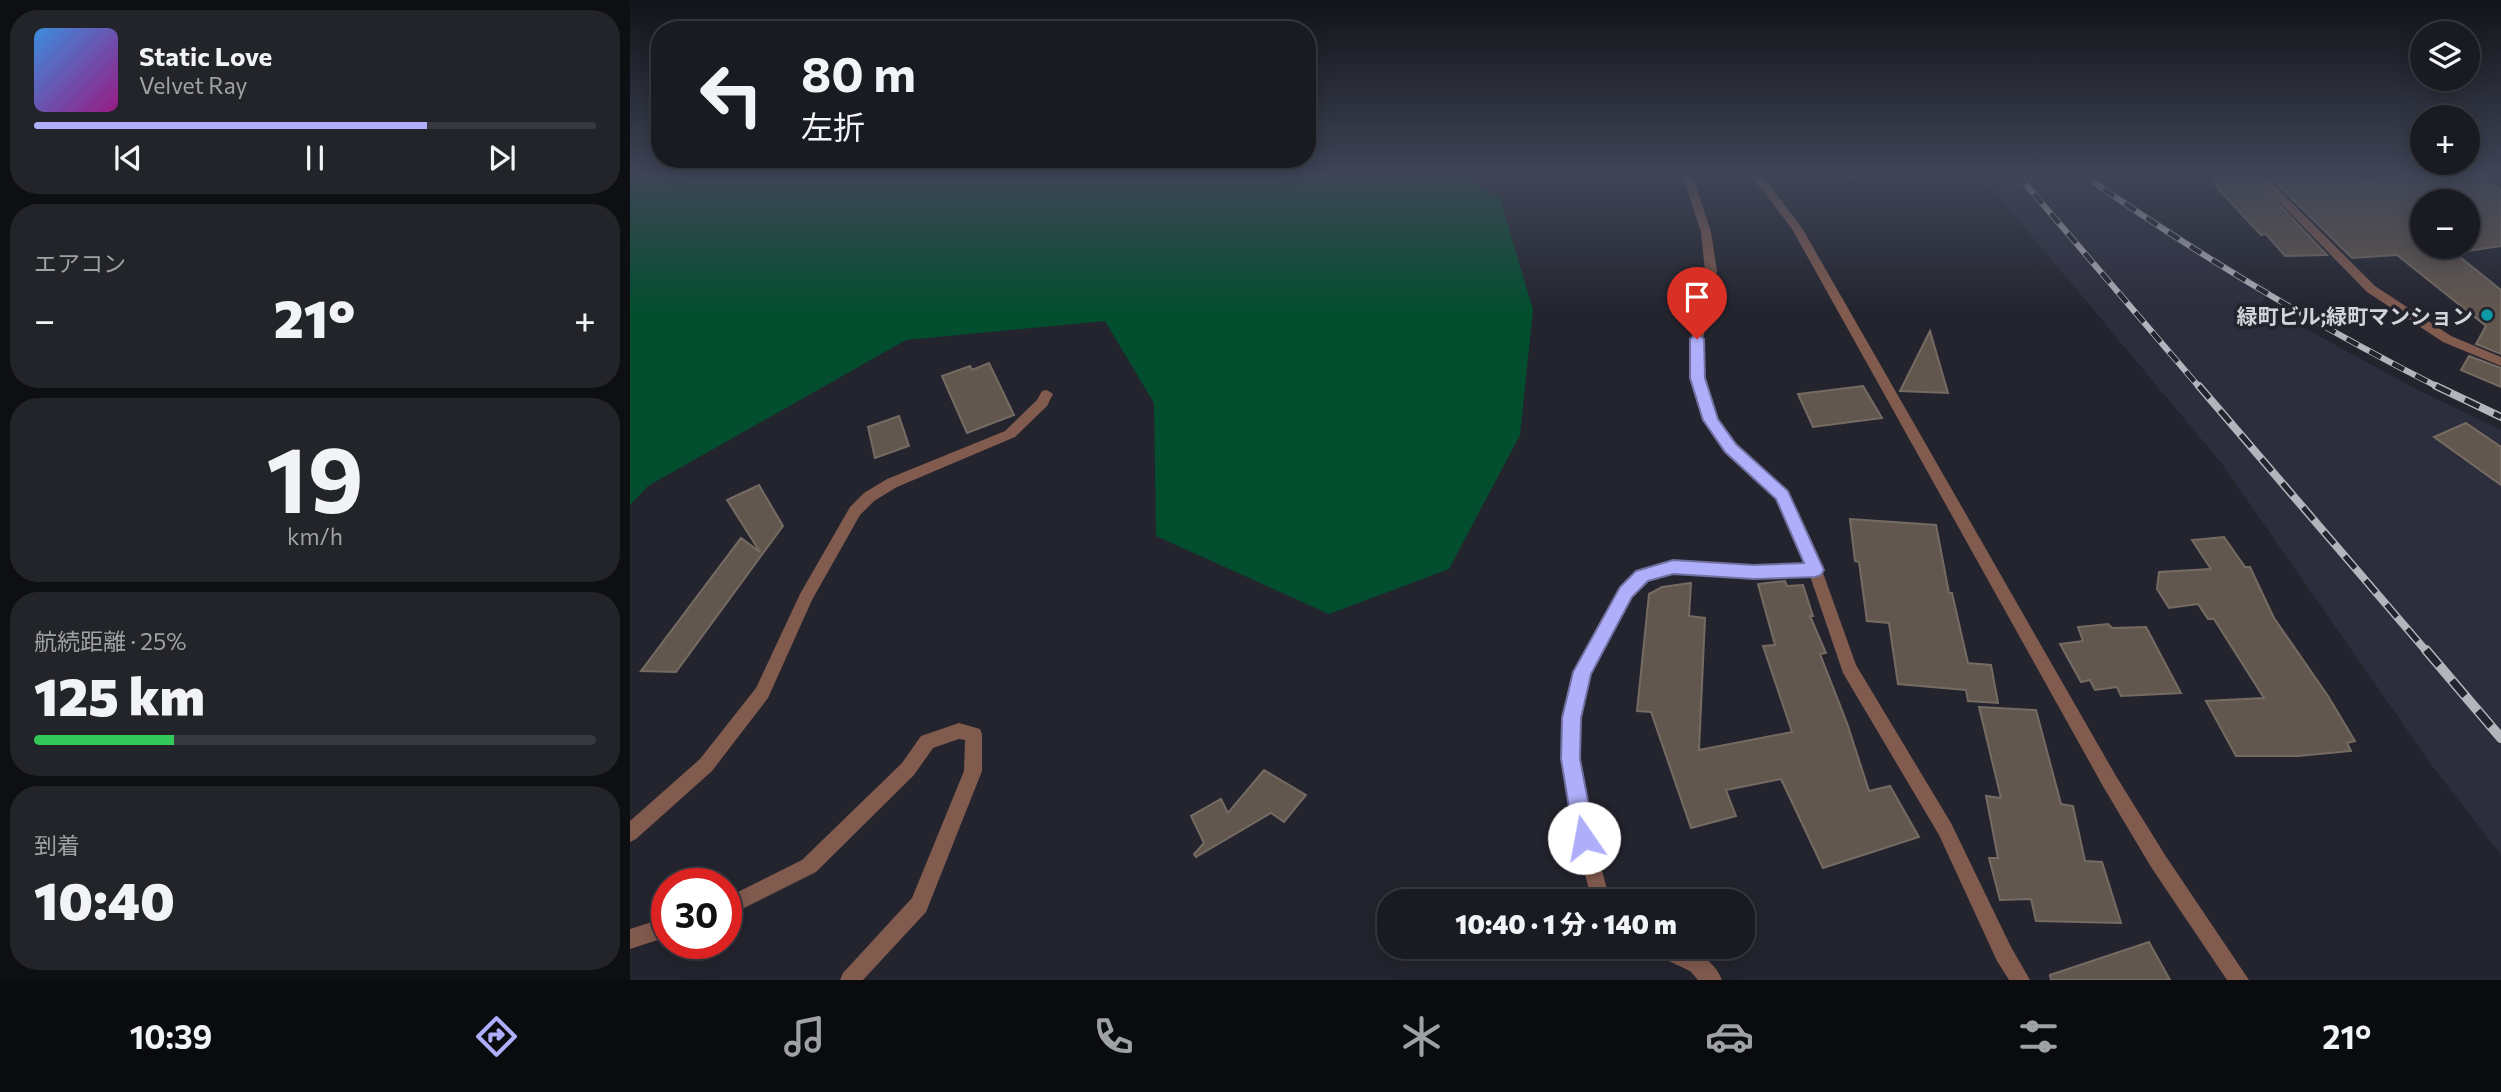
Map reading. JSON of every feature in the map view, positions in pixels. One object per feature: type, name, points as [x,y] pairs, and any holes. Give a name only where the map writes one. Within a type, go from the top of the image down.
[{"type":"street","points":[[1702,220],[1711,271],[1697,339],[1698,378],[1711,420],[1730,448],[1782,495],[1815,570],[1849,668],[1945,829],[2004,954],[2020,980]]},
{"type":"street","points":[[1791,220],[2110,782],[2158,861],[2239,980]]},
{"type":"street","points":[[2302,220],[2371,289],[2447,339],[2501,362]]},
{"type":"street","points":[[630,833],[706,765],[762,693],[805,598],[855,512],[869,497],[892,483],[1010,434],[1042,403],[1047,394]]},
{"type":"street","points":[[1598,889],[1577,805],[1570,759],[1571,718],[1582,672],[1626,592],[1642,576],[1673,567],[1754,572],[1815,570]]},
{"type":"street","points":[[742,900],[810,866],[908,769],[927,743],[959,731],[974,734],[973,771],[919,905],[850,980]]},
{"type":"street","points":[[630,939],[651,932]]},
{"type":"street","points":[[1686,959],[1697,964],[1713,980]]},
{"type":"shaded area","points":[[2018,220],[2159,220],[2271,290],[2261,304],[2414,388],[2501,430],[2501,855],[2430,763],[2222,464]]},
{"type":"green space","points":[[630,220],[1506,220],[1533,310],[1520,435],[1449,569],[1329,614],[1156,536],[1154,403],[1105,321],[906,340],[648,486],[630,505]]},
{"type":"building","points":[[2247,220],[2293,220],[2327,255],[2285,256],[2266,234],[2261,235]]},
{"type":"building","points":[[2313,220],[2410,220],[2410,259],[2462,259],[2501,290],[2501,354],[2476,344],[2486,326],[2397,255],[2352,258]]},
{"type":"building","points":[[2480,220],[2501,220],[2501,246],[2480,249]]},
{"type":"building","points":[[1930,331],[1948,393],[1900,391]]},
{"type":"building","points":[[2469,356],[2501,368],[2501,387],[2461,370]]},
{"type":"building","points":[[989,363],[1014,415],[967,433],[942,376],[970,366],[972,370]]},
{"type":"building","points":[[1863,386],[1882,418],[1813,427],[1798,394]]},
{"type":"building","points":[[899,416],[909,446],[875,458],[868,427]]},
{"type":"building","points":[[2466,423],[2501,447],[2501,485],[2434,437]]},
{"type":"building","points":[[759,485],[783,526],[676,672],[641,671],[741,538],[760,552],[727,500]]},
{"type":"building","points":[[1850,519],[1936,525],[1949,593],[1952,593],[1968,663],[1991,665],[1998,703],[1968,701],[1966,690],[1898,684],[1889,623],[1867,621]]},
{"type":"building","points":[[2224,537],[2245,567],[2250,567],[2274,618],[2328,696],[2355,741],[2347,743],[2351,751],[2298,756],[2236,756],[2206,701],[2264,698],[2214,619],[2208,619],[2198,604],[2169,608],[2157,589],[2159,572],[2211,569],[2192,540]]},
{"type":"building","points":[[1785,581],[1787,586],[1803,585],[1813,616],[1810,616],[1826,653],[1820,654],[1847,723],[1869,791],[1890,786],[1919,837],[1823,868],[1781,779],[1726,790],[1736,816],[1691,828],[1651,712],[1637,711],[1649,594],[1662,587],[1691,583],[1689,616],[1705,618],[1699,750],[1792,732],[1763,646],[1775,645],[1758,584]]},
{"type":"building","points":[[2108,624],[2112,628],[2146,627],[2181,693],[2121,696],[2117,687],[2095,690],[2090,680],[2081,682],[2060,644],[2083,641],[2078,627]]},
{"type":"building","points":[[1979,707],[2036,710],[2061,804],[2073,806],[2085,861],[2102,862],[2121,923],[2036,921],[2031,899],[2000,900],[1989,858],[1998,858],[1986,796],[2001,798]]},
{"type":"building","points":[[1264,770],[1306,795],[1284,822],[1271,813],[1196,857],[1194,854],[1204,843],[1191,816],[1221,799],[1228,813]]},
{"type":"building","points":[[2149,942],[2170,980],[2051,980],[2050,975]]},
{"type":"railway","points":[[2056,220],[2200,388]]},
{"type":"railway","points":[[2150,220],[2257,287],[2438,387]]},
{"type":"railway","points":[[2199,386],[2427,652]]},
{"type":"railway","points":[[2438,387],[2501,417]]},
{"type":"railway","points":[[2426,650],[2501,738]]},
{"type":"place","name":"緑町ビル;緑町マンション","points":[[2487,315]]},
{"type":"route","points":[[1584,838],[1570,759],[1571,718],[1582,672],[1626,592],[1642,576],[1653,570],[1673,567],[1754,572],[1815,570],[1782,495],[1730,448],[1711,420],[1698,378],[1697,339]]}]
